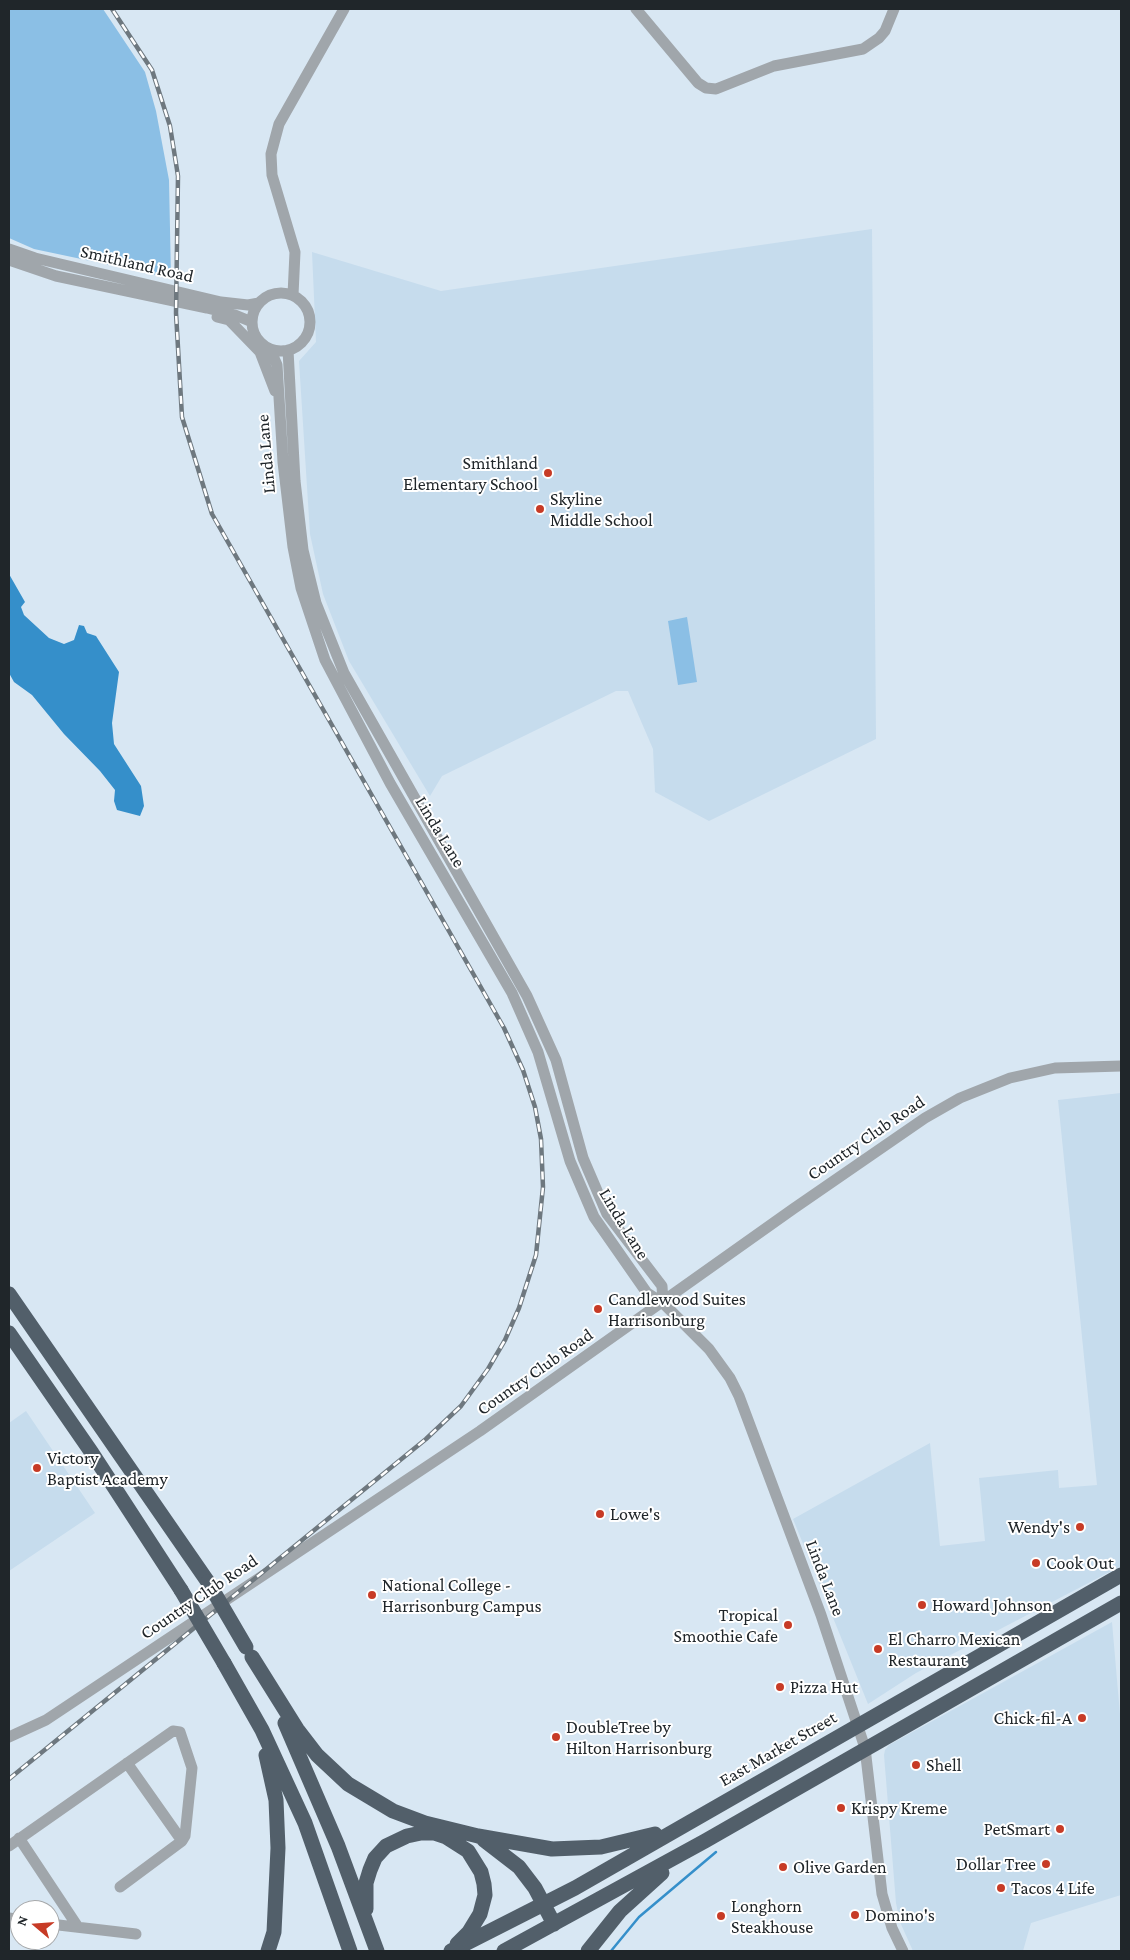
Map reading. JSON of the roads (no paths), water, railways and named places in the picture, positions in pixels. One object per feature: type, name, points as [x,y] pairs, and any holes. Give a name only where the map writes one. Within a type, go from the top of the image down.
[{"type":"highway","points":[[9,1294],[208,1582],[249,1652],[303,1737],[321,1759],[342,1779],[374,1801],[405,1816],[478,1836],[533,1847],[571,1850],[610,1846],[671,1831]]},
{"type":"highway","points":[[9,1334],[97,1461],[181,1590],[262,1730],[305,1823],[350,1951]]},
{"type":"highway","points":[[1087,1621],[1087,1607],[1090,1602],[1121,1576]]},
{"type":"highway","name":"East Market Street","points":[[450,1951],[544,1904],[1121,1576]]},
{"type":"highway","points":[[1039,1649],[1045,1637],[1072,1619],[1074,1602]]},
{"type":"highway","points":[[504,1951],[705,1841],[1121,1603]]},
{"type":"highway","points":[[249,1652],[278,1707],[317,1795],[369,1926],[377,1951]]},
{"type":"highway","points":[[239,1689],[269,1761],[276,1800],[278,1848],[274,1932],[268,1951]]},
{"type":"highway","points":[[369,1926],[366,1905],[366,1883],[375,1858],[386,1846],[407,1836],[421,1833],[440,1835],[455,1842],[468,1852],[479,1867],[484,1884],[483,1906],[476,1922],[450,1951]]},
{"type":"highway","points":[[478,1836],[518,1867],[544,1904],[554,1924]]},
{"type":"highway","points":[[588,1951],[612,1919],[635,1895],[705,1841]]},
{"type":"street","points":[[288,294],[294,274],[295,252],[272,175],[271,154],[279,124],[344,9]]},
{"type":"street","points":[[636,9],[698,83],[706,88],[716,89],[774,66],[863,49],[882,35],[894,9]]},
{"type":"street","name":"Smithland Road","points":[[9,249],[35,258],[222,302],[248,305],[259,303]]},
{"type":"street","name":"Smithland Road","points":[[9,260],[56,276],[235,315],[252,322]]},
{"type":"street","points":[[143,294],[229,320],[260,352],[279,404]]},
{"type":"street","points":[[274,294],[288,294],[304,305],[310,320],[308,330],[304,339],[288,350],[270,348],[255,335],[252,322],[253,315],[259,303],[274,294]]},
{"type":"street","name":"Linda Lane","points":[[270,348],[277,365],[283,462],[293,547],[301,588],[325,660],[390,783],[512,993],[538,1052],[570,1161],[594,1217],[647,1293],[663,1303],[708,1349],[735,1387],[821,1615],[865,1748],[882,1894],[892,1928],[903,1951]]},
{"type":"street","name":"Linda Lane","points":[[288,350],[294,481],[303,550],[316,603],[344,673],[528,996],[556,1060],[583,1158],[607,1214],[662,1286],[663,1303]]},
{"type":"street","name":"Country Club Road","points":[[9,1738],[46,1720],[480,1431],[793,1209],[925,1118],[960,1098],[1010,1078],[1055,1068],[1121,1066]]},
{"type":"street","points":[[9,1846],[173,1731],[180,1732],[192,1768],[185,1836],[182,1841],[120,1887]]},
{"type":"street","points":[[127,1763],[182,1841]]},
{"type":"street","points":[[19,1838],[78,1927]]},
{"type":"street","points":[[60,1925],[136,1934]]},
{"type":"waterway","points":[[611,1951],[639,1917],[716,1852]]},
{"type":"railway","points":[[9,1779],[426,1439],[461,1406],[488,1369],[505,1340],[519,1308],[536,1255],[543,1187],[541,1139],[535,1107],[523,1070],[504,1028],[212,514],[182,417],[176,313],[178,176],[170,126],[152,70],[112,9]]},
{"type":"place","name":"Smithland Elementary School","points":[[548,473]]},
{"type":"place","name":"Skyline Middle School","points":[[540,509]]},
{"type":"place","name":"Candlewood Suites Harrisonburg","points":[[598,1309]]},
{"type":"place","name":"Victory Baptist Academy","points":[[37,1468]]},
{"type":"place","name":"Lowe's","points":[[600,1514]]},
{"type":"place","name":"Wendy's","points":[[1080,1527]]},
{"type":"place","name":"Cook Out","points":[[1036,1563]]},
{"type":"place","name":"National College - Harrisonburg Campus","points":[[372,1595]]},
{"type":"place","name":"Howard Johnson","points":[[922,1605]]},
{"type":"place","name":"Tropical Smoothie Cafe","points":[[788,1625]]},
{"type":"place","name":"El Charro Mexican Restaurant","points":[[878,1649]]},
{"type":"place","name":"Pizza Hut","points":[[780,1687]]},
{"type":"place","name":"Chick-fil-A","points":[[1082,1718]]},
{"type":"place","name":"DoubleTree by Hilton Harrisonburg","points":[[556,1737]]},
{"type":"place","name":"Shell","points":[[916,1765]]},
{"type":"place","name":"Krispy Kreme","points":[[841,1808]]},
{"type":"place","name":"PetSmart","points":[[1060,1829]]},
{"type":"place","name":"Dollar Tree","points":[[1046,1864]]},
{"type":"place","name":"Olive Garden","points":[[783,1867]]},
{"type":"place","name":"Tacos 4 Life","points":[[1001,1888]]},
{"type":"place","name":"Domino's","points":[[855,1915]]},
{"type":"place","name":"Longhorn Steakhouse","points":[[721,1916]]}]
